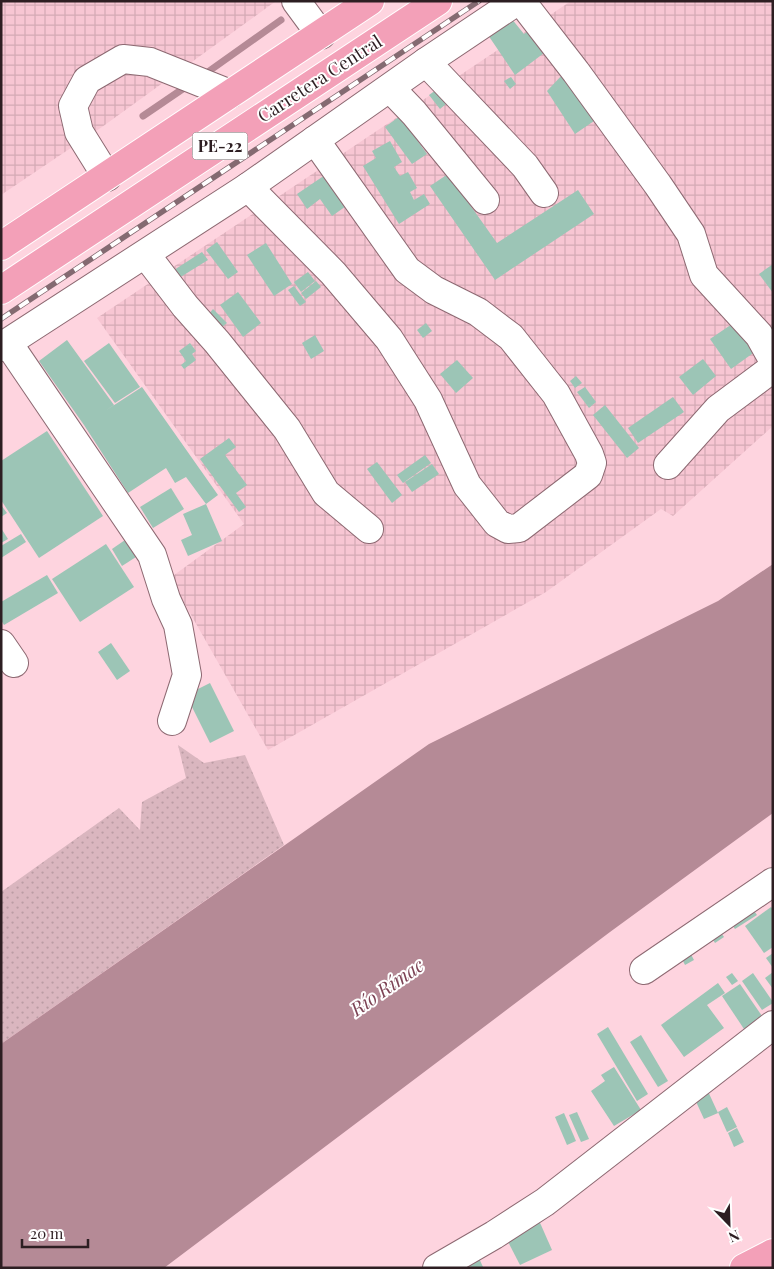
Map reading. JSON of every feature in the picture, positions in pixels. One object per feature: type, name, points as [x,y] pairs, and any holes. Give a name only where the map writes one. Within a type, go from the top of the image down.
[{"type":"highway","name":"Carretera Central","points":[[1,290],[438,1]]},
{"type":"highway","name":"Carretera Central","points":[[1,246],[321,35],[353,6]]},
{"type":"highway","points":[[744,1268],[773,1253]]},
{"type":"street","points":[[296,1],[321,35]]},
{"type":"street","points":[[172,721],[187,675],[178,625],[166,599],[152,554],[5,345],[248,187],[516,1]]},
{"type":"street","points":[[521,1],[576,72],[691,234],[704,275],[759,335],[773,360]]},
{"type":"street","points":[[107,177],[79,132],[73,106],[87,80],[123,58],[150,62],[230,94]]},
{"type":"street","points":[[426,62],[525,166],[544,193]]},
{"type":"street","points":[[390,88],[414,113],[485,200]]},
{"type":"street","points":[[248,187],[333,273],[390,339],[428,400],[467,485],[496,523],[508,529],[519,528],[588,475],[592,463],[589,454],[556,394],[511,336],[478,312],[434,290],[407,270],[315,140]]},
{"type":"street","points":[[146,255],[185,306],[217,342],[287,429],[326,493],[369,529]]},
{"type":"street","points":[[668,465],[718,409],[773,368]]},
{"type":"street","points":[[644,970],[773,882]]},
{"type":"street","points":[[437,1268],[494,1235],[545,1202],[773,1025]]},
{"type":"shaded area","points":[[1,1],[276,1],[102,127],[1,195]]},
{"type":"shaded area","points":[[571,1],[773,1],[773,426],[673,516],[661,509],[546,592],[268,750],[170,578],[244,524],[97,318]]},
{"type":"shaded area","points":[[178,745],[204,763],[245,755],[284,845],[1,1044],[1,892],[119,808],[140,830],[142,802],[186,778]]},
{"type":"water","name":"Río Rímac","points":[[773,564],[773,813],[610,932],[164,1268],[1,1268],[1,1044],[429,744],[718,601]]},
{"type":"building","points":[[511,18],[524,34],[528,31],[544,53],[515,75],[488,35]]},
{"type":"building","points":[[564,73],[594,121],[575,134],[547,91]]},
{"type":"building","points":[[511,77],[516,84],[510,89],[504,81]]},
{"type":"building","points":[[436,90],[446,104],[440,109],[429,95]]},
{"type":"building","points":[[400,116],[427,154],[412,164],[385,127]]},
{"type":"building","points":[[390,141],[402,162],[394,167],[400,176],[408,172],[417,188],[410,192],[414,200],[424,194],[430,204],[399,224],[363,166],[376,158],[372,151]]},
{"type":"building","points":[[328,173],[349,204],[332,216],[320,199],[307,209],[297,194]]},
{"type":"building","points":[[448,174],[497,243],[578,190],[594,214],[495,280],[430,186]]},
{"type":"building","points":[[217,242],[238,272],[228,279],[206,250]]},
{"type":"building","points":[[266,243],[292,284],[274,296],[247,255]]},
{"type":"building","points":[[202,252],[208,260],[179,278],[174,270]]},
{"type":"building","points":[[773,264],[773,293],[759,274]]},
{"type":"building","points":[[308,272],[315,281],[301,292],[294,282]]},
{"type":"building","points":[[316,281],[321,287],[306,299],[301,293]]},
{"type":"building","points":[[294,286],[306,302],[300,306],[288,290]]},
{"type":"building","points":[[238,292],[261,323],[243,337],[220,305]]},
{"type":"building","points":[[213,309],[227,323],[221,328],[208,315]]},
{"type":"building","points":[[735,322],[756,351],[731,369],[710,339]]},
{"type":"building","points":[[426,323],[432,331],[423,338],[417,330]]},
{"type":"building","points":[[315,335],[324,351],[311,359],[302,343]]},
{"type":"building","points":[[67,340],[114,405],[105,411],[142,387],[218,495],[206,504],[186,477],[175,483],[166,468],[128,493],[84,425],[39,361]]},
{"type":"building","points":[[109,343],[140,387],[115,403],[84,361]]},
{"type":"building","points":[[190,343],[196,351],[192,354],[196,360],[184,369],[181,365],[186,361],[179,351]]},
{"type":"building","points":[[703,359],[716,376],[693,395],[679,377]]},
{"type":"building","points":[[457,360],[473,378],[456,393],[440,374]]},
{"type":"building","points":[[576,376],[582,383],[575,388],[570,381]]},
{"type":"building","points":[[585,387],[596,402],[589,408],[577,392]]},
{"type":"building","points":[[673,397],[684,412],[638,443],[628,428]]},
{"type":"building","points":[[605,405],[639,448],[627,458],[593,415]]},
{"type":"building","points":[[47,431],[103,516],[39,558],[1,500],[1,461]]},
{"type":"building","points":[[229,438],[236,447],[225,455],[247,485],[236,493],[246,507],[239,512],[200,459]]},
{"type":"building","points":[[425,455],[431,463],[403,483],[397,475]]},
{"type":"building","points":[[377,462],[402,495],[392,503],[367,469]]},
{"type":"building","points":[[432,464],[439,474],[412,492],[405,482]]},
{"type":"building","points":[[171,488],[184,509],[153,528],[140,507]]},
{"type":"building","points":[[206,504],[222,541],[188,556],[181,540],[192,535],[183,514]]},
{"type":"building","points":[[1,505],[7,513],[1,517]]},
{"type":"building","points":[[1,528],[8,539],[1,543]]},
{"type":"building","points":[[21,534],[26,542],[1,558],[1,546]]},
{"type":"building","points":[[125,540],[136,557],[122,566],[112,549]]},
{"type":"building","points":[[106,544],[134,587],[80,622],[52,579]]},
{"type":"building","points":[[47,575],[58,593],[4,625],[1,620],[1,602]]},
{"type":"building","points":[[111,643],[130,671],[117,680],[98,652]]},
{"type":"building","points":[[210,683],[234,731],[210,743],[186,695]]},
{"type":"building","points":[[749,904],[757,915],[735,929],[727,918]]},
{"type":"building","points":[[771,907],[773,909],[773,947],[764,953],[745,926]]},
{"type":"building","points":[[714,923],[724,937],[715,943],[706,929]]},
{"type":"building","points":[[686,945],[694,960],[685,965],[682,959]]},
{"type":"building","points":[[773,953],[773,968],[766,958]]},
{"type":"building","points":[[773,972],[773,989],[765,978]]},
{"type":"building","points":[[732,973],[738,981],[732,985],[726,977]]},
{"type":"building","points":[[753,973],[773,1002],[762,1010],[742,981]]},
{"type":"building","points":[[718,983],[725,993],[707,1005],[724,1028],[684,1057],[661,1025]]},
{"type":"building","points":[[740,984],[762,1016],[744,1029],[722,996]]},
{"type":"building","points":[[608,1027],[648,1094],[637,1101],[597,1034]]},
{"type":"building","points":[[641,1035],[668,1081],[658,1087],[630,1042]]},
{"type":"building","points":[[614,1067],[641,1110],[614,1126],[591,1091],[605,1081],[601,1075]]},
{"type":"building","points":[[706,1087],[718,1113],[704,1119],[692,1093]]},
{"type":"building","points":[[727,1107],[737,1127],[727,1132],[718,1112]]},
{"type":"building","points":[[577,1112],[589,1139],[581,1142],[569,1115]]},
{"type":"building","points":[[564,1113],[576,1141],[567,1145],[555,1117]]},
{"type":"building","points":[[737,1128],[744,1142],[734,1147],[728,1133]]},
{"type":"building","points":[[537,1216],[552,1250],[520,1265],[505,1236]]},
{"type":"building","points":[[478,1256],[483,1267],[466,1268],[463,1263]]},
{"type":"waterway","points":[[205,74],[281,20]]},
{"type":"waterway","points":[[143,116],[187,86]]},
{"type":"railway","points":[[1,319],[479,1]]}]
